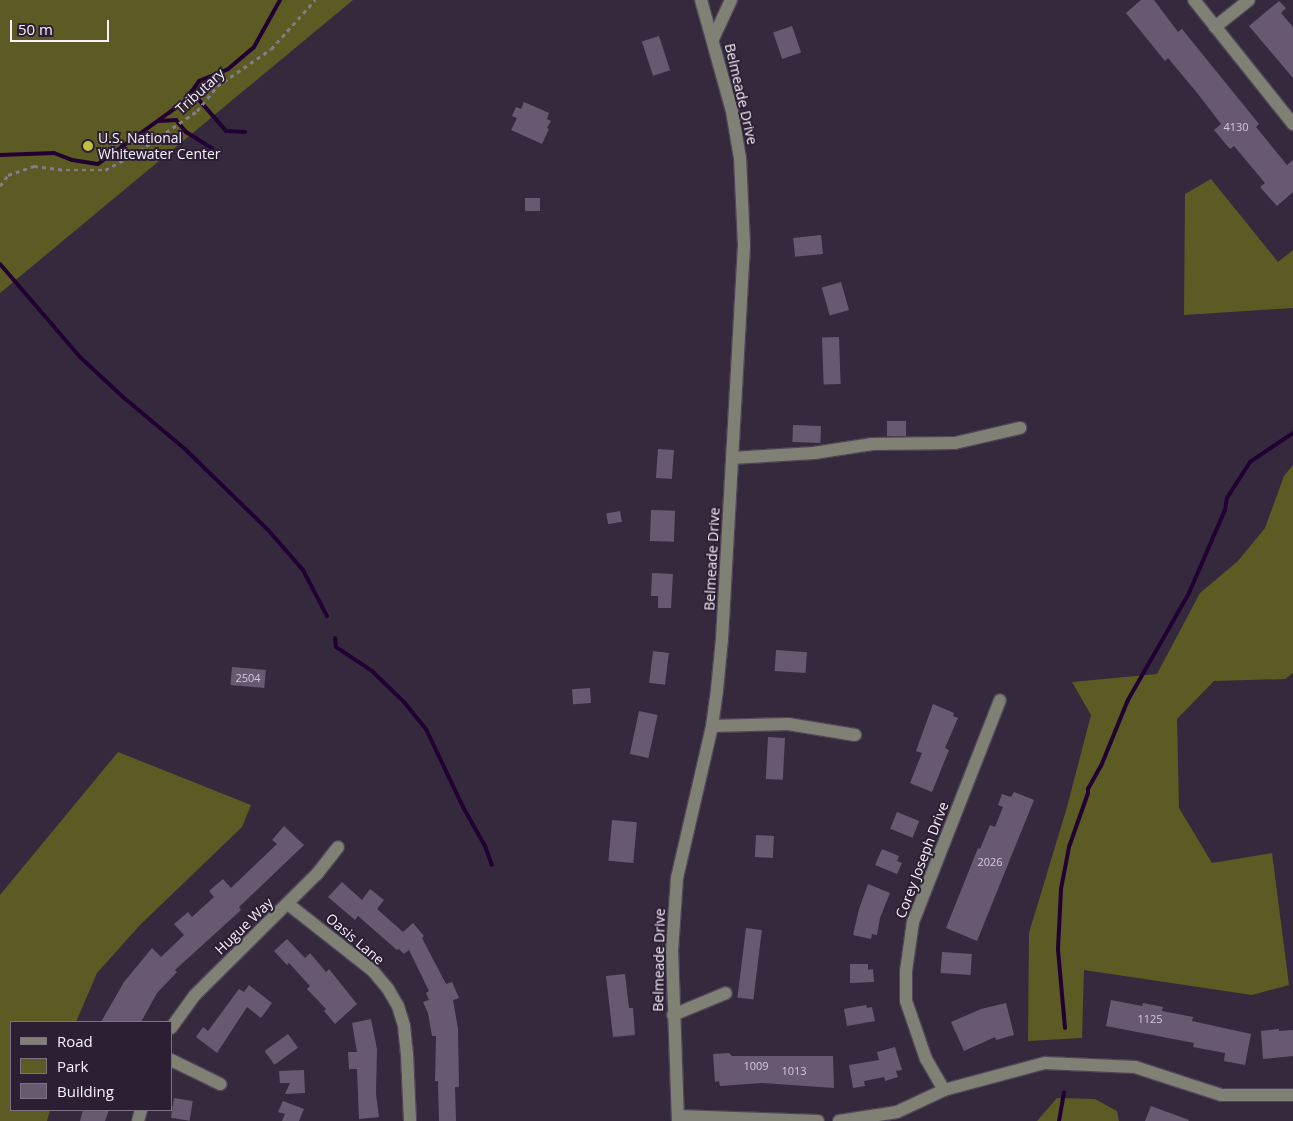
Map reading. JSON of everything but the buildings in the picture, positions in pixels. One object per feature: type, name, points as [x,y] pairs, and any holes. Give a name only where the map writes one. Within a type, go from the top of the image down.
[{"type":"street","name":"Belmeade Drive","points":[[678,1119],[672,951],[677,878],[712,726],[722,639],[744,244],[740,158],[732,111],[701,0]]},
{"type":"street","points":[[713,38],[731,0]]},
{"type":"street","points":[[1194,0],[1293,124]]},
{"type":"street","points":[[1215,27],[1248,0]]},
{"type":"street","points":[[732,458],[814,453],[872,444],[955,443],[1020,428]]},
{"type":"street","name":"Corey Joseph Drive","points":[[944,1090],[926,1059],[906,1002],[906,971],[912,922],[1000,700]]},
{"type":"street","points":[[712,726],[788,724],[855,735]]},
{"type":"street","name":"Hugue Way","points":[[172,1026],[181,1013],[212,978],[317,874],[338,847]]},
{"type":"street","name":"Oasis Lane","points":[[288,904],[373,971],[388,989],[398,1006],[404,1026],[407,1054],[410,1121]]},
{"type":"street","points":[[673,1014],[726,993]]},
{"type":"street","points":[[172,1060],[220,1084]]},
{"type":"street","points":[[840,1121],[897,1112],[944,1090],[1044,1062],[1135,1067],[1221,1095],[1293,1095]]},
{"type":"street","points":[[678,1119],[818,1121]]},
{"type":"path","name":"Tributary","points":[[0,186],[8,175],[34,166],[66,170],[104,170],[197,111],[217,86],[271,49],[315,0]]},
{"type":"green space","name":"U.S. National Whitewater Center","points":[[0,0],[353,0],[0,293]]},
{"type":"green space","points":[[1211,179],[1278,262],[1293,250],[1293,308],[1184,315],[1185,194]]},
{"type":"green space","points":[[1293,465],[1293,673],[1285,679],[1214,681],[1177,719],[1179,808],[1212,863],[1272,853],[1289,985],[1252,995],[1084,970],[1082,1038],[1028,1041],[1029,933],[1067,807],[1091,715],[1072,682],[1157,674],[1200,593],[1238,561],[1265,528],[1284,476]]},
{"type":"green space","points":[[118,752],[251,805],[242,827],[140,925],[97,973],[76,1021],[10,1021],[10,1111],[50,1111],[47,1121],[0,1121],[0,895]]},
{"type":"green space","points":[[1057,1098],[1095,1099],[1117,1111],[1119,1121],[1037,1121]]},
{"type":"waterway","points":[[0,155],[54,153],[72,160],[98,164],[184,102],[199,81],[228,69],[254,47],[280,0]]},
{"type":"waterway","points":[[192,92],[226,131],[245,132]]},
{"type":"waterway","points":[[159,121],[176,120],[186,132],[212,148]]},
{"type":"waterway","points":[[0,264],[80,357],[123,397],[185,449],[268,530],[303,570],[327,616]]},
{"type":"waterway","points":[[1065,1028],[1058,949],[1061,889],[1069,847],[1088,789],[1101,766],[1128,700],[1189,593],[1225,510],[1227,498],[1250,462],[1293,433]]},
{"type":"waterway","points":[[335,638],[336,647],[372,671],[404,702],[426,729],[463,807],[485,846],[492,865]]},
{"type":"waterway","points":[[1059,1121],[1064,1092]]},
{"type":"place","name":"U.S. National Whitewater Center","points":[[88,146]]}]
